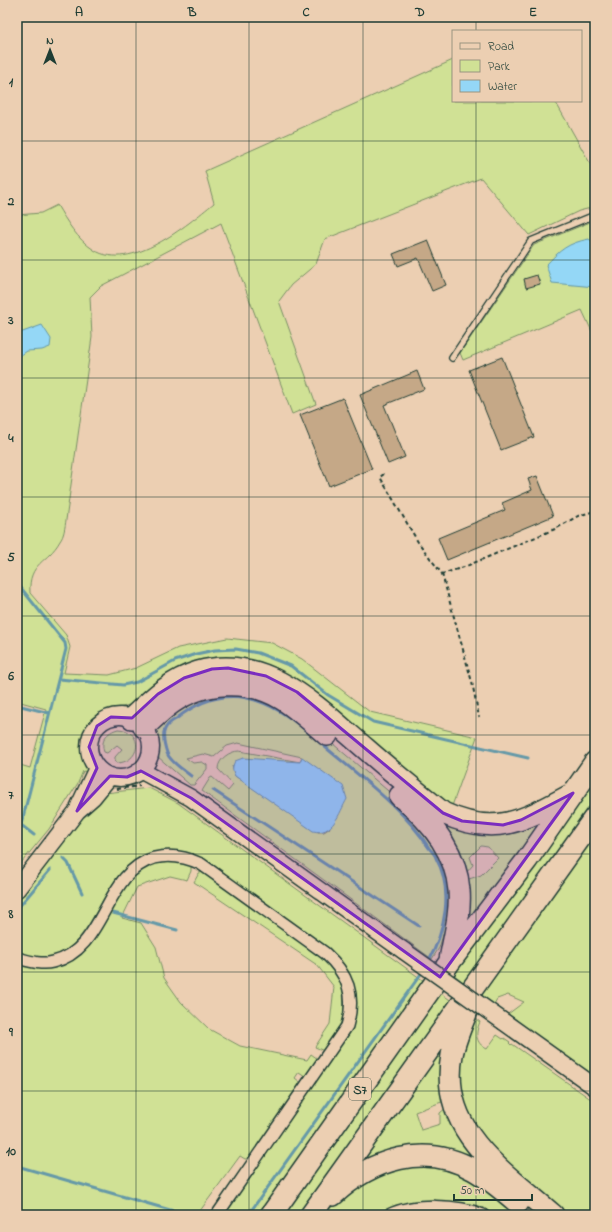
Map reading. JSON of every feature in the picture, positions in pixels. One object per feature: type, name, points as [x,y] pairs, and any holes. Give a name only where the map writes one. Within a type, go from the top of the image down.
[{"type":"highway","points":[[138,723],[158,694],[184,678],[212,669],[244,670],[266,676],[297,692],[398,777],[443,813],[451,817],[483,824],[503,824],[533,816],[573,793]]},
{"type":"highway","points":[[138,723],[190,692],[209,686],[233,684],[248,686],[275,695],[293,706],[412,805],[430,823],[439,836],[452,862],[459,890],[458,912],[450,963]]},
{"type":"highway","name":"S7","points":[[271,1215],[450,963],[527,860],[595,762]]},
{"type":"highway","name":"S7","points":[[312,1215],[595,817]]},
{"type":"highway","points":[[479,979],[452,1054],[450,1078],[454,1102],[464,1128],[471,1139],[485,1154],[553,1215]]},
{"type":"highway","points":[[312,1215],[337,1192],[371,1167],[389,1161],[421,1156],[451,1161],[472,1169],[493,1182],[532,1215]]},
{"type":"street","points":[[106,778],[91,758],[89,747],[94,731],[101,723],[111,717],[122,716],[138,723],[151,741],[150,757],[140,778]]},
{"type":"street","points":[[150,757],[191,798],[595,1087]]},
{"type":"street","points":[[106,778],[140,778],[191,798]]},
{"type":"street","points":[[17,889],[77,811],[93,797],[106,778]]},
{"type":"street","points":[[17,958],[38,963],[53,962],[71,954],[86,939],[96,925],[115,891],[129,872],[151,859],[170,856],[190,858],[201,864],[319,949],[340,968],[350,995],[351,1009],[347,1026],[217,1215]]},
{"type":"street","points":[[389,1215],[416,1208],[436,1207],[458,1208],[483,1215]]},
{"type":"lane","points":[[452,358],[530,241],[595,215]]},
{"type":"path","points":[[384,474],[380,476],[410,529],[442,574],[472,682],[479,717]]},
{"type":"path","points":[[442,574],[464,567],[548,532],[578,516],[595,511]]},
{"type":"path","points":[[106,778],[140,778]]},
{"type":"highlighted area","points":[[228,668],[266,676],[297,692],[443,813],[462,821],[503,825],[521,820],[573,793],[440,977],[191,798],[141,771],[127,777],[110,776],[77,811],[97,768],[89,747],[97,726],[111,717],[132,718],[158,694],[184,678],[212,669]]},
{"type":"green space","points":[[452,60],[452,102],[556,102],[595,172],[595,207],[579,211],[529,235],[481,178],[325,239],[316,264],[291,285],[279,301],[316,404],[292,414],[221,223],[101,286],[90,297],[92,337],[64,531],[55,548],[35,569],[30,583],[30,593],[66,635],[70,647],[64,673],[109,675],[136,668],[178,648],[227,638],[272,643],[302,659],[370,712],[477,737],[452,806],[441,800],[302,686],[273,668],[249,660],[174,671],[162,678],[129,705],[102,713],[89,724],[86,729],[85,751],[89,764],[88,772],[83,771],[78,783],[49,829],[17,868],[17,764],[30,768],[46,709],[17,701],[17,215],[41,213],[57,205],[77,235],[88,246],[94,250],[109,255],[125,255],[141,251],[174,234],[214,203],[205,171]]},
{"type":"green space","points":[[595,220],[595,338],[582,310],[463,360],[460,353],[534,245]]},
{"type":"green space","points":[[209,691],[267,696],[332,743],[408,808],[426,826],[449,878],[450,913],[439,948],[432,959],[202,791],[212,777],[228,791],[233,785],[218,769],[222,759],[232,752],[239,751],[300,762],[232,766],[235,776],[318,832],[324,832],[330,828],[302,757],[238,743],[227,746],[214,757],[203,754],[186,758],[193,763],[202,762],[207,765],[207,769],[194,785],[190,785],[157,756],[155,727],[157,720]]},
{"type":"green space","points":[[118,729],[126,731],[132,735],[136,740],[136,746],[135,753],[131,758],[125,762],[116,763],[115,757],[122,749],[117,745],[107,753],[104,752],[103,744],[105,737],[108,734]]},
{"type":"green space","points":[[595,776],[595,805],[466,984],[453,974]]},
{"type":"green space","points":[[149,788],[178,803],[424,981],[258,1215],[222,1215],[347,1036],[351,1028],[348,973],[337,957],[211,863],[179,851],[158,852],[140,858],[130,864],[117,878],[85,930],[73,944],[58,954],[40,958],[17,953],[17,899],[93,803],[105,793]]},
{"type":"green space","points":[[548,813],[464,932],[466,880],[481,875],[498,858],[488,847],[481,846],[470,857],[473,865],[466,873],[438,816]]},
{"type":"green space","points":[[595,835],[595,1080],[515,1022],[517,1020],[508,1014],[524,1002],[508,995],[497,999],[494,1004],[481,995]]},
{"type":"green space","points":[[177,862],[191,866],[191,871],[187,880],[170,876],[137,887],[122,918],[141,923],[156,947],[164,978],[181,1002],[209,1029],[240,1046],[307,1060],[311,1054],[318,1059],[310,1075],[305,1076],[299,1072],[295,1078],[300,1082],[301,1088],[250,1158],[245,1159],[240,1156],[197,1215],[17,1215],[17,964],[40,968],[86,948],[126,884],[139,871],[152,864]]},
{"type":"green space","points":[[204,872],[306,944],[335,971],[343,990],[344,1012],[339,1028],[324,1051],[315,1047],[330,1024],[334,987],[317,965],[194,882],[199,873]]},
{"type":"green space","points":[[439,992],[453,1002],[300,1215],[280,1215]]},
{"type":"green space","points":[[470,1015],[480,1022],[477,1030],[477,1037],[478,1041],[483,1047],[487,1049],[497,1035],[503,1039],[504,1038],[510,1042],[509,1043],[511,1045],[512,1044],[595,1102],[595,1215],[561,1215],[484,1145],[456,1088]]},
{"type":"green space","points":[[446,1039],[444,1101],[415,1112],[421,1130],[440,1124],[440,1113],[446,1108],[484,1161],[464,1160],[353,1173]]},
{"type":"green space","points":[[437,1164],[492,1188],[524,1215],[496,1215],[463,1203],[432,1200],[408,1204],[377,1215],[325,1215],[337,1200],[380,1170]]},
{"type":"green space","points":[[446,1211],[447,1215],[406,1215],[423,1212]]},
{"type":"water","points":[[589,239],[595,244],[595,287],[552,283],[546,265],[565,248]]},
{"type":"water","points":[[42,325],[51,339],[50,347],[42,350],[27,351],[17,358],[17,334]]},
{"type":"water","points":[[302,757],[343,786],[347,799],[338,817],[330,827],[320,832],[313,831],[235,776],[233,770],[235,761],[243,758],[300,762]]},
{"type":"building","points":[[428,240],[446,285],[432,291],[418,258],[398,266],[393,254]]},
{"type":"building","points":[[537,275],[540,284],[526,288],[524,279]]},
{"type":"building","points":[[502,357],[534,437],[501,450],[469,370]]},
{"type":"building","points":[[417,371],[424,389],[384,405],[405,457],[388,464],[360,395]]},
{"type":"building","points":[[343,398],[372,469],[329,486],[300,415]]},
{"type":"building","points":[[537,476],[553,516],[447,560],[438,538],[505,510],[502,503],[532,490],[528,479]]},
{"type":"waterway","points":[[17,583],[65,643],[66,649],[21,825],[17,833]]},
{"type":"waterway","points":[[59,679],[123,685],[137,682],[175,661],[196,654],[215,650],[236,649],[258,653],[291,666],[328,695],[373,722],[528,758]]},
{"type":"waterway","points":[[191,776],[174,763],[167,753],[164,732],[170,723],[200,704],[218,698],[228,697],[256,700],[280,711],[308,732]]},
{"type":"waterway","points":[[17,705],[49,713]]},
{"type":"waterway","points":[[318,741],[363,778],[407,819],[419,833],[442,870],[446,897],[445,911],[439,938],[428,962]]},
{"type":"waterway","points":[[213,790],[419,926]]},
{"type":"waterway","points":[[21,825],[34,835]]},
{"type":"waterway","points":[[63,858],[68,863],[82,893]]},
{"type":"waterway","points":[[17,909],[50,870]]},
{"type":"waterway","points":[[113,913],[177,930]]},
{"type":"waterway","points":[[248,1215],[423,971]]},
{"type":"waterway","points":[[17,1166],[184,1214]]}]
